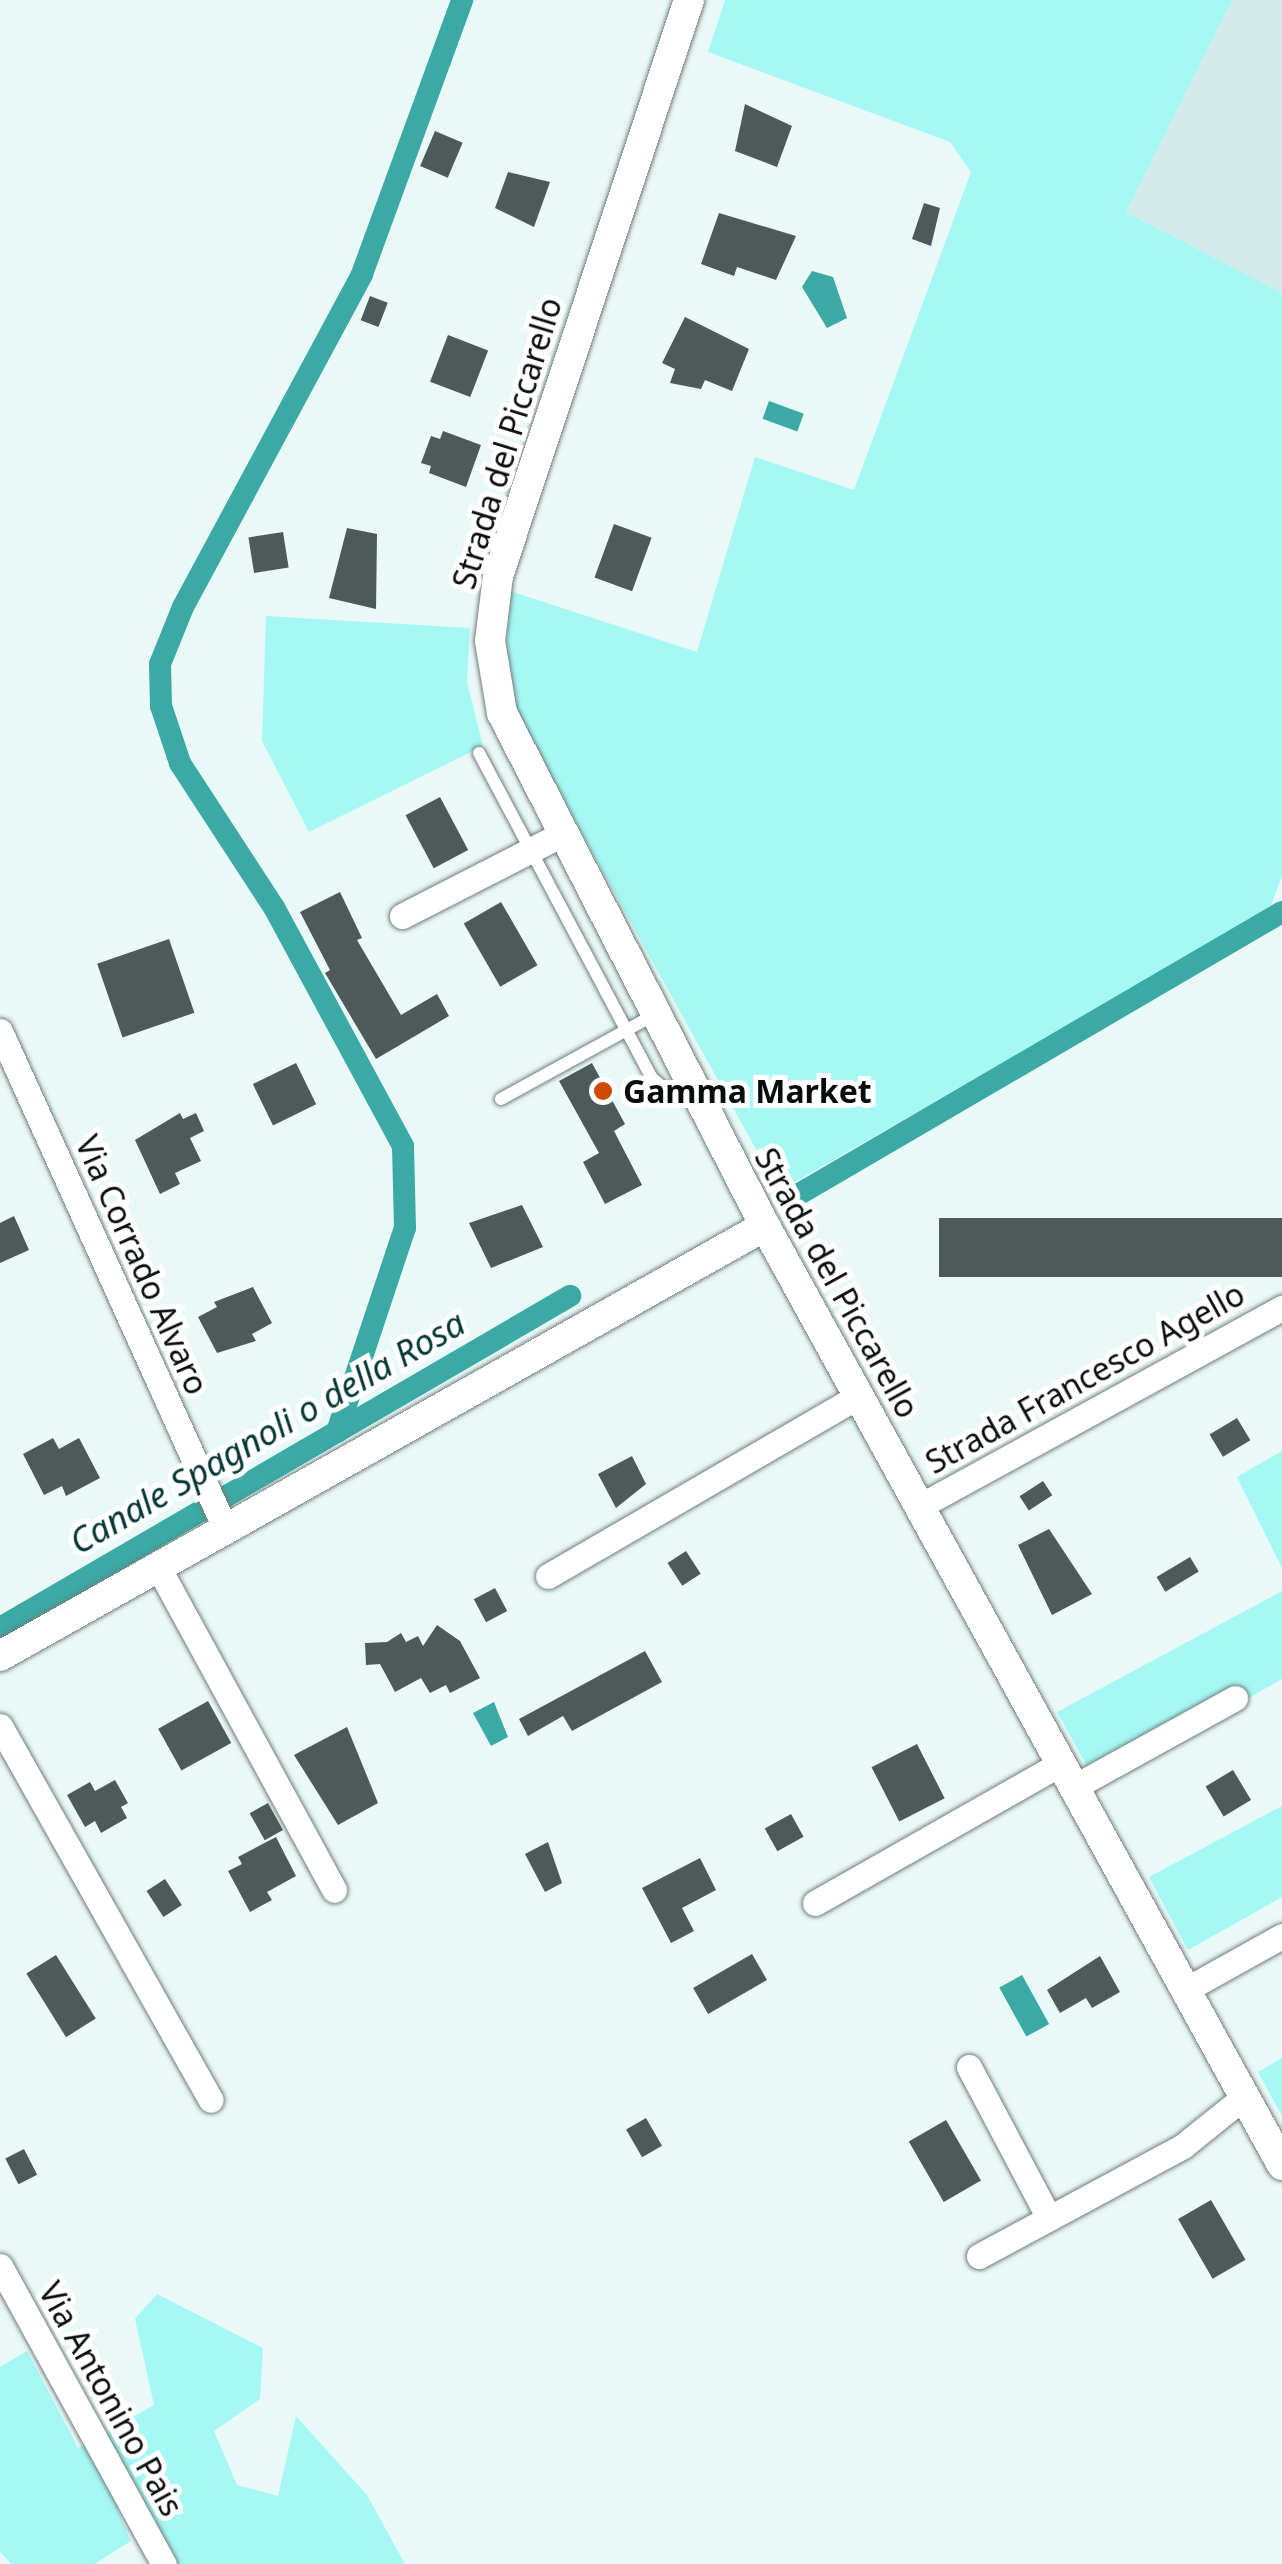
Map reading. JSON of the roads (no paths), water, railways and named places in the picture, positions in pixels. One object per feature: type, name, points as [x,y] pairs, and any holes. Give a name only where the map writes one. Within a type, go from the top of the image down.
[{"type":"street","name":"Strada del Piccarello","points":[[689,0],[493,600],[491,653],[502,713],[562,834],[640,1024],[690,1087],[1282,2165]]},
{"type":"street","points":[[402,916],[562,834]]},
{"type":"street","name":"Via Corrado Alvaro","points":[[0,1031],[224,1526]]},
{"type":"street","points":[[0,1656],[224,1526],[764,1226]]},
{"type":"street","name":"Strada Francesco Agello","points":[[920,1506],[1282,1308]]},
{"type":"street","points":[[548,1576],[859,1396]]},
{"type":"street","points":[[157,1565],[334,1890]]},
{"type":"street","points":[[815,1903],[1067,1775],[1235,1698]]},
{"type":"street","points":[[0,1726],[211,2100]]},
{"type":"street","points":[[1185,1990],[1282,1936]]},
{"type":"street","points":[[969,2068],[1049,2218]]},
{"type":"street","points":[[979,2256],[1183,2146],[1244,2097]]},
{"type":"street","name":"Via Antonino Pais","points":[[0,2266],[164,2564]]},
{"type":"lane","points":[[479,753],[530,850],[640,1024],[501,1100]]},
{"type":"waterway","points":[[337,1432],[405,1228],[403,1146],[275,909],[180,763],[161,706],[160,664],[183,607],[362,274],[462,0]]},
{"type":"waterway","name":"Canale Spagnoli o della Rosa","points":[[789,1200],[1282,912]]},
{"type":"waterway","name":"Canale Spagnoli o della Rosa","points":[[0,1628],[570,1296]]},
{"type":"place","name":"Gamma Market","points":[[603,1091]]}]
